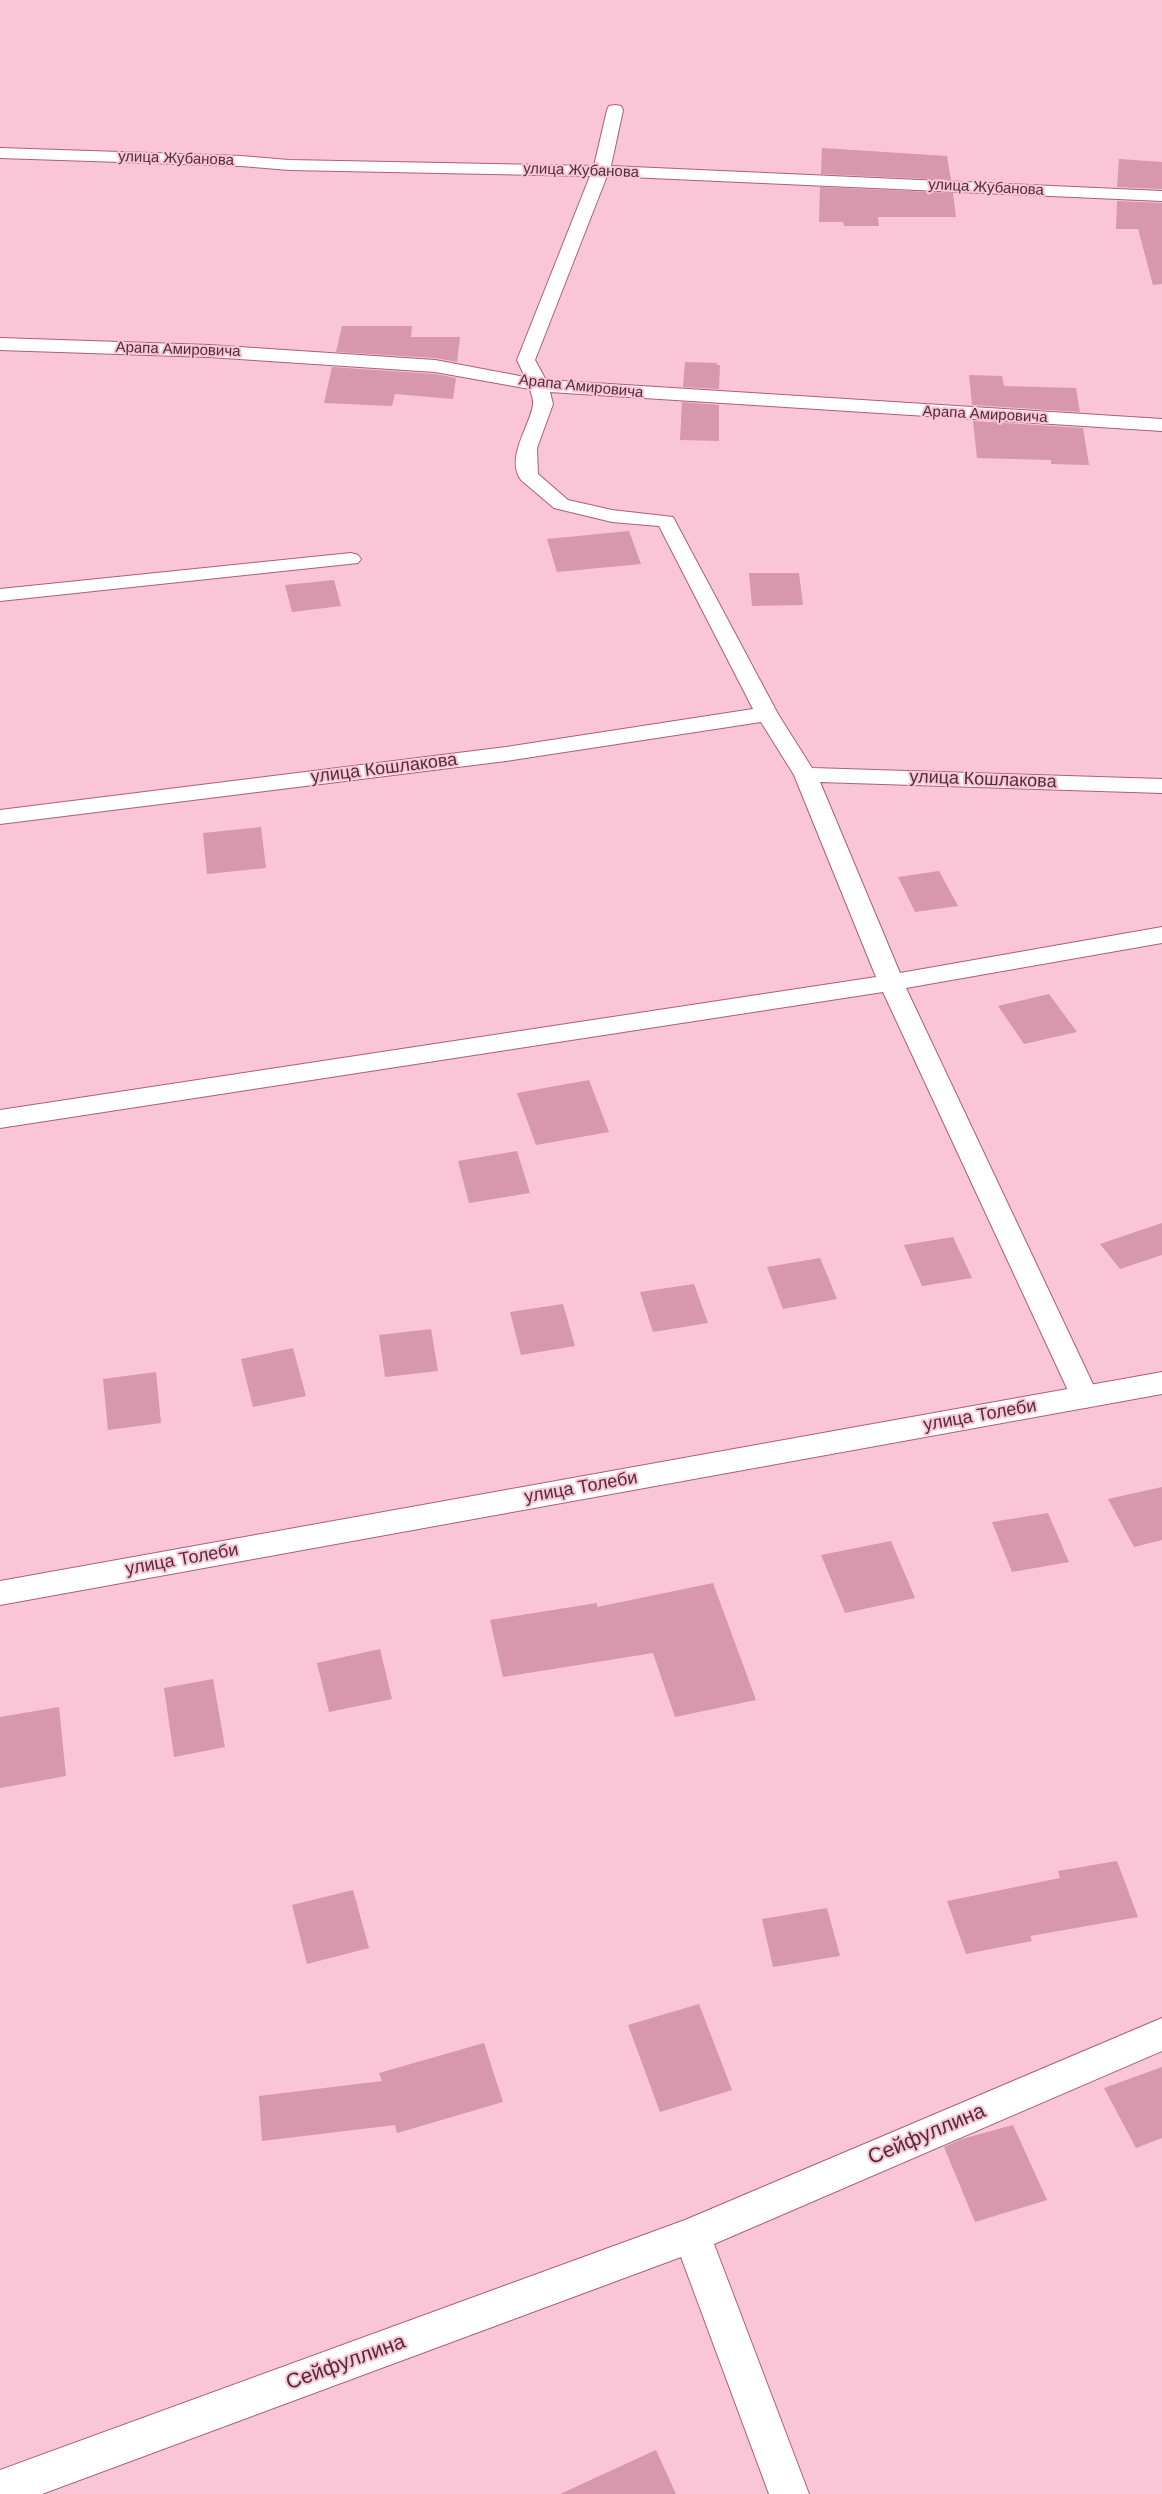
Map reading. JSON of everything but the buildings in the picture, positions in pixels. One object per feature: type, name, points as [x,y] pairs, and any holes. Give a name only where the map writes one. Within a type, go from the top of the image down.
[{"type":"street","points":[[615,110],[601,171],[526,360],[539,384],[542,404],[526,448],[528,476],[560,504],[612,516],[666,521],[767,714],[805,775],[891,983],[1085,1397]]},
{"type":"street","name":"улица Жубанова","points":[[0,153],[241,160],[289,165],[601,171],[1162,196]]},
{"type":"street","name":"Арапа Амировича","points":[[0,344],[209,351],[435,366],[539,384],[686,396],[1162,426]]},
{"type":"street","points":[[0,596],[350,559]]},
{"type":"street","name":"улица Кошлакова","points":[[0,817],[506,754],[767,714]]},
{"type":"street","name":"улица Кошлакова","points":[[805,775],[1162,786]]},
{"type":"street","points":[[0,1119],[891,983],[1162,935]]},
{"type":"street","name":"улица Толеби","points":[[0,1593],[1162,1383]]},
{"type":"street","name":"Сейфуллина","points":[[0,2490],[692,2235],[1162,2034]]},
{"type":"street","points":[[692,2235],[789,2494]]}]
